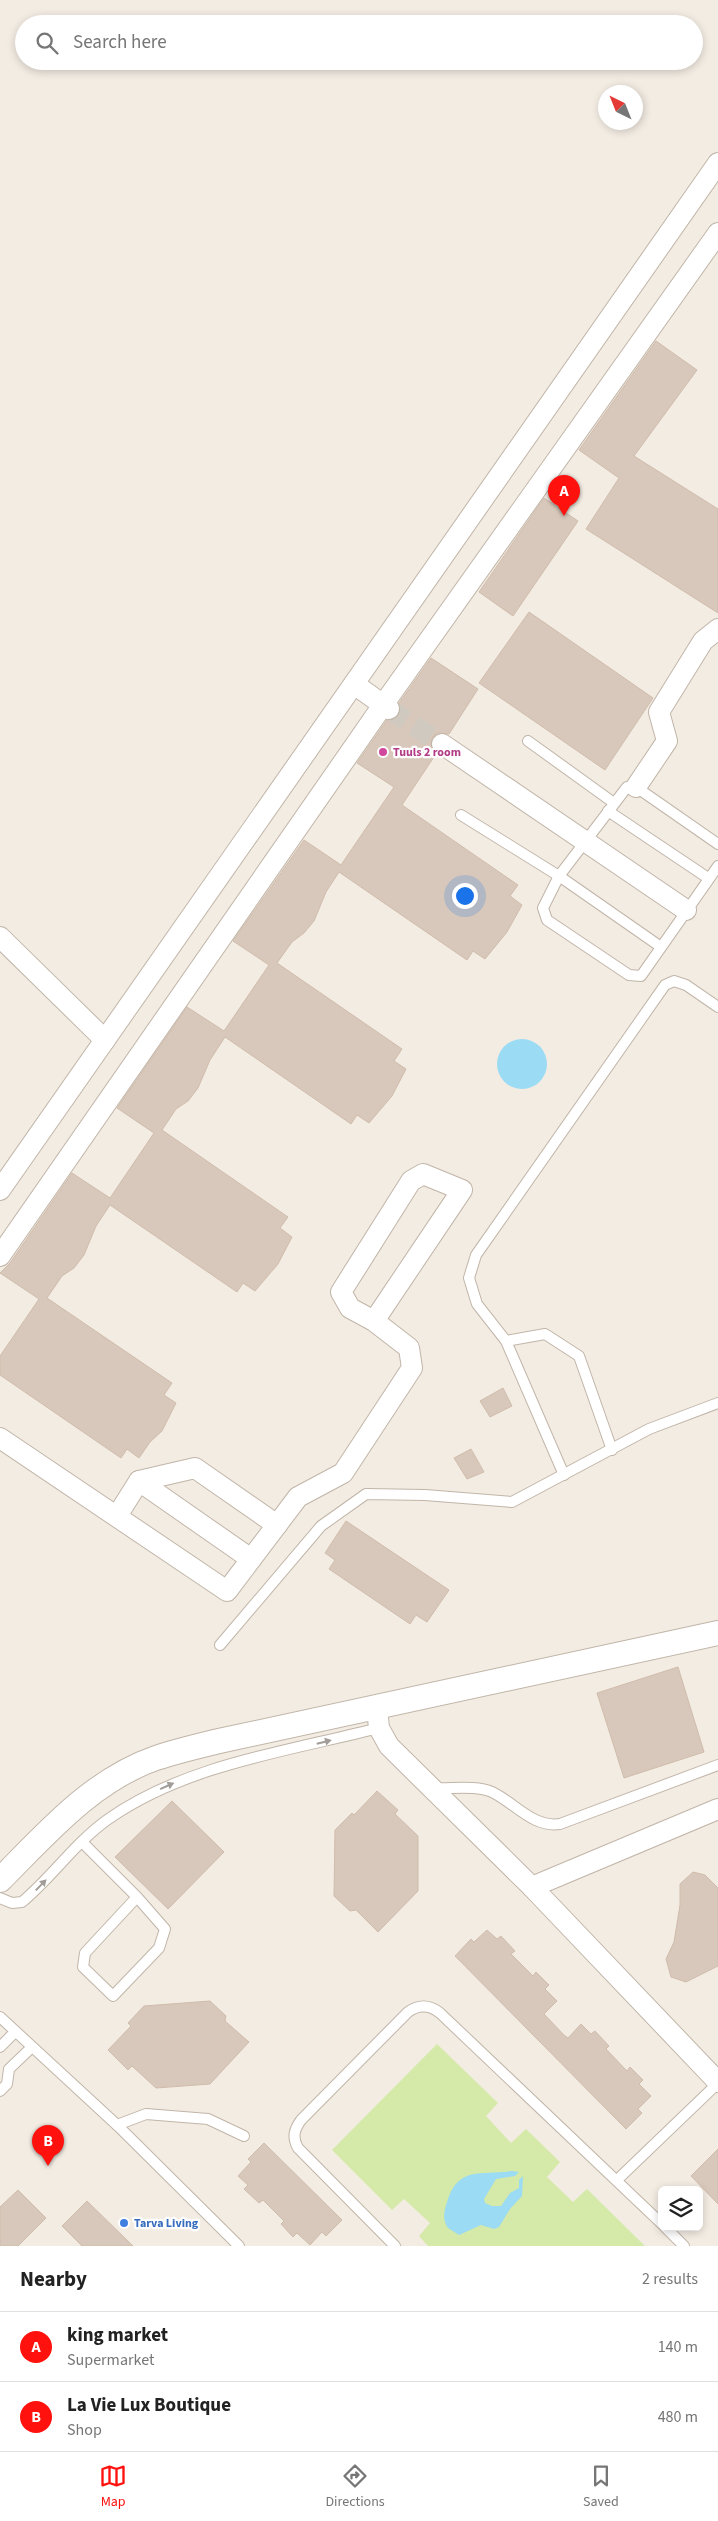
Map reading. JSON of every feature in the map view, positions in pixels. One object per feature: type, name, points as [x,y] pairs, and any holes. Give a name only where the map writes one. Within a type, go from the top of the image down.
[{"type":"street","points":[[0,1190],[718,163]]},
{"type":"street","points":[[0,1256],[718,233]]},
{"type":"street","points":[[636,787],[667,741],[659,712],[703,641],[718,629]]},
{"type":"street","points":[[354,684],[386,707]]},
{"type":"street","points":[[442,744],[686,910]]},
{"type":"street","points":[[0,937],[105,1040]]},
{"type":"street","points":[[0,1438],[227,1591],[298,1497],[343,1473],[412,1368],[409,1348],[374,1321],[350,1308],[341,1292],[411,1181],[423,1174],[462,1190],[374,1321]]},
{"type":"street","points":[[118,1516],[139,1481],[195,1468],[277,1525]]},
{"type":"street","points":[[139,1481],[251,1559]]},
{"type":"street","points":[[0,1880],[66,1813],[108,1781],[155,1758],[219,1741],[378,1718],[718,1633]]},
{"type":"street","points":[[378,1718],[389,1746],[532,1888],[718,2083]]},
{"type":"street","points":[[532,1888],[718,1809]]},
{"type":"lane","points":[[528,741],[611,807],[708,878]]},
{"type":"lane","points":[[718,844],[636,787],[627,787],[559,876],[543,908],[547,920],[629,975],[642,976],[718,866]]},
{"type":"lane","points":[[461,815],[559,876],[661,947]]},
{"type":"lane","points":[[564,1475],[506,1341],[478,1304],[468,1278],[476,1255],[665,985],[674,981],[686,985],[718,1007]]},
{"type":"lane","points":[[506,1341],[544,1334],[578,1356],[612,1450]]},
{"type":"lane","points":[[220,1645],[322,1526],[366,1494],[425,1495],[512,1502],[649,1429],[718,1403]]},
{"type":"lane","points":[[0,1898],[12,1903],[22,1902],[104,1822],[124,1809],[179,1780],[378,1718]]},
{"type":"lane","points":[[430,1788],[490,1792],[531,1818],[550,1826],[560,1824],[718,1765]]},
{"type":"lane","points":[[82,1842],[137,1897],[165,1929],[159,1948],[113,1996],[83,1967],[85,1953],[137,1897]]},
{"type":"lane","points":[[395,2246],[298,2148],[294,2140],[294,2130],[301,2120],[414,2007],[433,2008],[440,2013],[658,2220]]},
{"type":"lane","points":[[0,2018],[117,2125],[239,2246]]},
{"type":"lane","points":[[0,2047],[15,2032]]},
{"type":"lane","points":[[0,2091],[7,2084],[9,2070],[31,2048]]},
{"type":"lane","points":[[617,2180],[718,2083]]},
{"type":"lane","points":[[117,2125],[146,2114],[208,2119],[244,2136]]},
{"type":"lane","points":[[669,2231],[684,2246]]},
{"type":"green space","points":[[437,2044],[498,2103],[486,2116],[511,2143],[526,2129],[560,2162],[547,2177],[573,2202],[587,2189],[645,2246],[428,2246],[419,2236],[430,2223],[404,2199],[392,2210],[332,2150]]},
{"type":"water","points":[[522,1039],[540,1046],[547,1064],[540,1082],[522,1089],[504,1082],[497,1064],[504,1046]]},
{"type":"water","points":[[519,2172],[515,2176],[496,2179],[484,2199],[485,2203],[492,2206],[501,2206],[510,2193],[519,2188],[519,2180],[523,2176],[522,2196],[510,2209],[499,2227],[494,2229],[481,2225],[459,2235],[448,2228],[444,2219],[445,2209],[452,2190],[458,2182],[472,2174]]},
{"type":"building","points":[[656,341],[697,370],[634,456],[718,509],[718,613],[586,529],[619,478],[579,450]]},
{"type":"building","points":[[544,498],[578,521],[513,616],[479,592]]},
{"type":"building","points":[[529,612],[653,698],[605,770],[479,683]]},
{"type":"building","points":[[431,658],[478,689],[449,734],[437,733],[432,738],[431,749],[436,754],[402,805],[518,885],[510,896],[522,905],[507,932],[485,959],[473,951],[467,960],[339,872],[326,892],[314,921],[304,933],[292,942],[277,963],[402,1049],[394,1061],[406,1069],[392,1096],[369,1123],[357,1115],[351,1124],[225,1037],[210,1060],[198,1088],[188,1101],[176,1109],[162,1130],[288,1217],[280,1228],[292,1237],[278,1264],[255,1291],[243,1283],[237,1292],[110,1205],[96,1226],[84,1255],[74,1268],[62,1276],[47,1298],[172,1383],[164,1395],[176,1403],[162,1431],[150,1442],[139,1458],[127,1449],[121,1458],[0,1375],[0,1356],[39,1299],[0,1273],[10,1263],[72,1173],[110,1198],[154,1133],[117,1108],[187,1007],[224,1031],[269,965],[233,941],[304,840],[341,865],[394,787],[357,763],[387,720],[393,720],[399,715],[401,710],[399,703]]},
{"type":"building","points":[[503,1388],[512,1406],[490,1417],[480,1401]]},
{"type":"building","points":[[471,1449],[484,1472],[467,1479],[454,1458]]},
{"type":"building","points":[[346,1521],[449,1590],[427,1622],[416,1615],[410,1624],[329,1569],[335,1560],[325,1553]]},
{"type":"building","points":[[678,1667],[704,1752],[624,1778],[597,1693]]},
{"type":"building","points":[[377,1791],[398,1810],[395,1814],[418,1836],[418,1891],[378,1932],[356,1910],[350,1911],[334,1896],[335,1830],[352,1813],[354,1815]]},
{"type":"building","points":[[172,1801],[224,1852],[168,1909],[115,1857]]},
{"type":"building","points":[[693,1872],[705,1875],[718,1888],[718,1966],[686,1982],[671,1977],[666,1959],[674,1942],[680,1905],[680,1884]]},
{"type":"building","points":[[487,1930],[497,1939],[501,1936],[515,1951],[511,1954],[533,1976],[536,1972],[549,1985],[545,1989],[557,2001],[544,2014],[564,2035],[568,2038],[581,2024],[591,2034],[595,2031],[609,2046],[606,2049],[627,2071],[630,2067],[643,2080],[639,2084],[651,2096],[638,2109],[642,2113],[626,2129],[455,1956],[471,1939],[474,1942]]},
{"type":"building","points":[[210,2001],[226,2016],[225,2021],[249,2042],[210,2084],[156,2088],[132,2066],[128,2070],[108,2050],[131,2026],[128,2023],[144,2006]]},
{"type":"building","points":[[264,2143],[342,2220],[326,2236],[322,2232],[310,2245],[297,2233],[293,2237],[281,2224],[284,2221],[263,2200],[259,2203],[244,2189],[248,2185],[238,2176],[251,2162],[248,2159]]},
{"type":"building","points":[[718,2149],[718,2204],[703,2188],[703,2186],[701,2186],[691,2176]]},
{"type":"building","points":[[18,2190],[46,2218],[18,2246],[0,2246],[0,2207]]},
{"type":"building","points":[[87,2201],[133,2246],[82,2246],[62,2226]]},
{"type":"tunnel","points":[[389,709],[442,744]]},
{"type":"place","name":"king market","points":[[564,516]]},
{"type":"place","name":"Tuuls 2 room","points":[[383,752]]},
{"type":"place","name":"La Vie Lux Boutique","points":[[48,2166]]},
{"type":"place","name":"Tarva Living","points":[[124,2223]]}]
